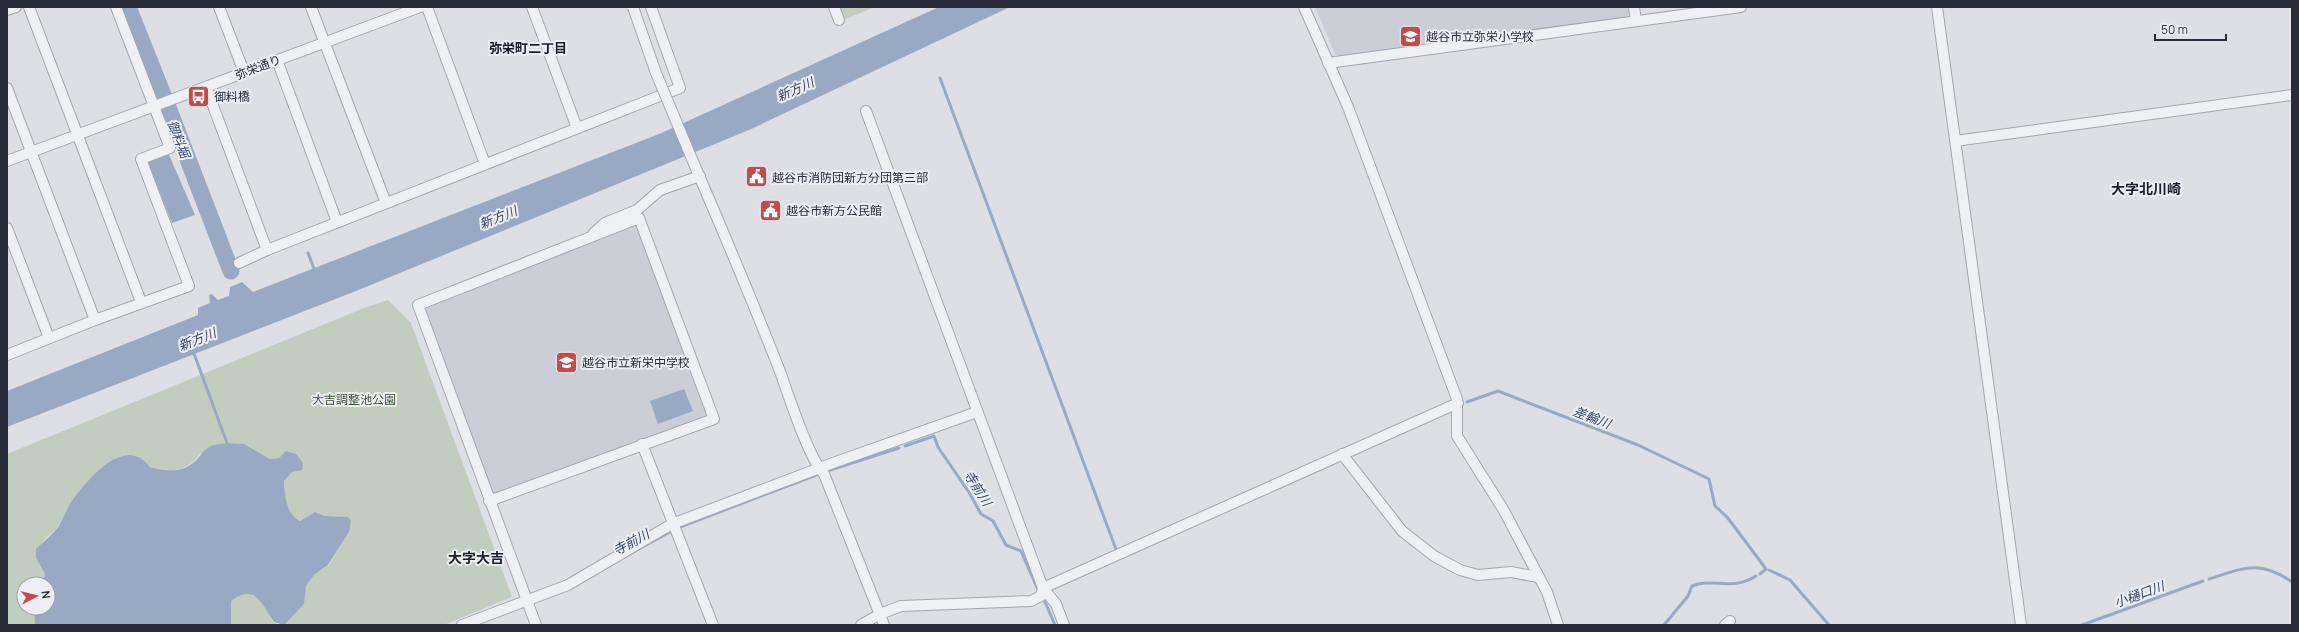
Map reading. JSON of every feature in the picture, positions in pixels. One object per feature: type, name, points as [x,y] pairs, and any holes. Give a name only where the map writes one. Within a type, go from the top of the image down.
[{"type":"street","points":[[7,10],[16,7]]},
{"type":"street","points":[[29,7],[141,302]]},
{"type":"street","points":[[7,355],[141,302],[189,286],[141,159],[170,148],[116,7]]},
{"type":"street","points":[[219,7],[244,72]]},
{"type":"street","points":[[311,7],[386,203]]},
{"type":"street","name":"弥栄通り","points":[[7,161],[324,42],[394,11],[420,7]]},
{"type":"street","points":[[427,7],[484,164]]},
{"type":"street","points":[[532,7],[577,128]]},
{"type":"street","points":[[633,7],[656,73],[751,297],[819,469],[824,474],[884,625]]},
{"type":"street","points":[[240,263],[267,250],[337,222],[680,88],[651,7]]},
{"type":"street","points":[[834,7],[839,20]]},
{"type":"street","points":[[1304,7],[1348,107],[1458,403],[1457,436],[1503,509],[1546,592],[1558,625]]},
{"type":"street","points":[[1634,7],[1636,21]]},
{"type":"street","points":[[1328,63],[1741,7]]},
{"type":"street","points":[[1937,7],[2021,625]]},
{"type":"street","points":[[277,60],[337,222]]},
{"type":"street","points":[[206,87],[267,250]]},
{"type":"street","points":[[7,88],[95,320]]},
{"type":"street","points":[[1955,141],[2292,96]]},
{"type":"street","points":[[866,111],[1043,588],[1056,604],[1064,625]]},
{"type":"street","points":[[588,238],[605,223],[637,210],[660,190],[699,173]]},
{"type":"street","points":[[489,501],[714,419],[639,218],[418,305],[489,501],[536,625]]},
{"type":"street","points":[[7,228],[49,338]]},
{"type":"street","points":[[1043,588],[1458,403]]},
{"type":"street","points":[[462,625],[568,585],[672,524],[977,412]]},
{"type":"street","points":[[642,444],[672,524],[686,551],[713,625]]},
{"type":"street","points":[[1342,454],[1402,531],[1434,556],[1460,570],[1478,575],[1510,572],[1538,577]]},
{"type":"street","points":[[861,625],[880,614],[900,606],[1031,601],[1041,596],[1043,588]]},
{"type":"shaded area","name":"越谷市立弥栄小学校","points":[[1315,7],[1629,7],[1630,12],[1626,18],[1339,57],[1335,54]]},
{"type":"shaded area","name":"越谷市立新栄中学校","points":[[637,222],[709,417],[492,497],[423,308]]},
{"type":"green space","points":[[838,7],[875,7],[843,20]]},
{"type":"green space","name":"大吉調整池公園","points":[[388,300],[411,323],[512,597],[444,625],[284,625],[303,604],[306,586],[314,575],[329,565],[349,532],[348,517],[324,516],[315,512],[300,521],[295,518],[287,504],[284,481],[292,472],[279,458],[270,459],[244,444],[200,454],[189,465],[178,470],[165,470],[150,467],[138,456],[125,455],[111,461],[85,486],[57,528],[43,541],[36,558],[45,574],[45,576],[16,576],[16,616],[34,616],[35,625],[7,625],[7,454],[364,308]]},
{"type":"green space","points":[[248,593],[260,599],[273,622],[279,625],[231,625],[230,600],[239,595]]},
{"type":"water","name":"新方川","points":[[939,7],[1010,7],[749,130],[356,291],[7,427],[7,391],[198,315],[198,308],[210,303],[209,295],[212,294],[218,300],[229,296],[230,287],[242,282],[253,292],[659,134]]},
{"type":"water","points":[[167,150],[195,215],[172,223],[146,158]]},
{"type":"water","points":[[684,389],[693,411],[658,424],[650,401]]},
{"type":"water","points":[[217,444],[244,444],[270,459],[279,458],[286,451],[296,454],[303,463],[302,470],[292,472],[284,481],[287,504],[295,518],[300,521],[315,512],[324,516],[348,517],[351,521],[349,532],[328,565],[314,575],[306,586],[304,604],[284,625],[274,622],[257,598],[246,594],[231,601],[231,625],[35,625],[34,616],[56,616],[56,576],[45,576],[45,574],[36,558],[36,549],[58,527],[74,498],[99,470],[109,462],[120,457],[130,455],[140,458],[150,467],[166,470],[178,470],[193,463],[205,450]]},
{"type":"waterway","name":"御料堀","points":[[128,7],[231,271]]},
{"type":"waterway","points":[[940,78],[1117,552]]},
{"type":"waterway","points":[[308,253],[315,271]]},
{"type":"waterway","name":"新方川","points":[[193,351],[227,443]]},
{"type":"waterway","name":"差輪川","points":[[1467,402],[1498,391],[1638,445],[1707,478]]},
{"type":"waterway","name":"寺前川","points":[[905,446],[934,436],[938,447],[970,494],[981,514],[993,521],[1006,545],[1021,551],[1038,590]]},
{"type":"waterway","name":"寺前川","points":[[827,471],[899,448]]},
{"type":"waterway","name":"寺前川","points":[[680,527],[819,474]]},
{"type":"waterway","name":"差輪川","points":[[1709,479],[1715,506],[1727,517],[1766,569],[1760,574]]},
{"type":"waterway","name":"寺前川","points":[[633,552],[670,532]]},
{"type":"waterway","name":"小樋口川","points":[[2209,579],[2242,569],[2261,568],[2270,570],[2292,582]]},
{"type":"waterway","points":[[1769,570],[1790,580],[1829,625]]},
{"type":"waterway","name":"差輪川","points":[[1664,625],[1688,596],[1692,586],[1707,583],[1738,583],[1747,581],[1756,576]]},
{"type":"waterway","name":"小樋口川","points":[[2082,625],[2203,581]]},
{"type":"waterway","name":"寺前川","points":[[1045,602],[1055,625]]},
{"type":"place","name":"越谷市立弥栄小学校","points":[[1410,36]]},
{"type":"place","name":"御料橋","points":[[199,96]]},
{"type":"place","name":"越谷市消防団新方分団第三部","points":[[757,177]]},
{"type":"place","name":"越谷市新方公民館","points":[[771,210]]},
{"type":"place","name":"越谷市立新栄中学校","points":[[566,362]]},
{"type":"district","name":"弥栄町二丁目","points":[[528,48]]},
{"type":"district","name":"大字北川崎","points":[[2146,188]]},
{"type":"district","name":"大字大吉","points":[[476,557]]}]
